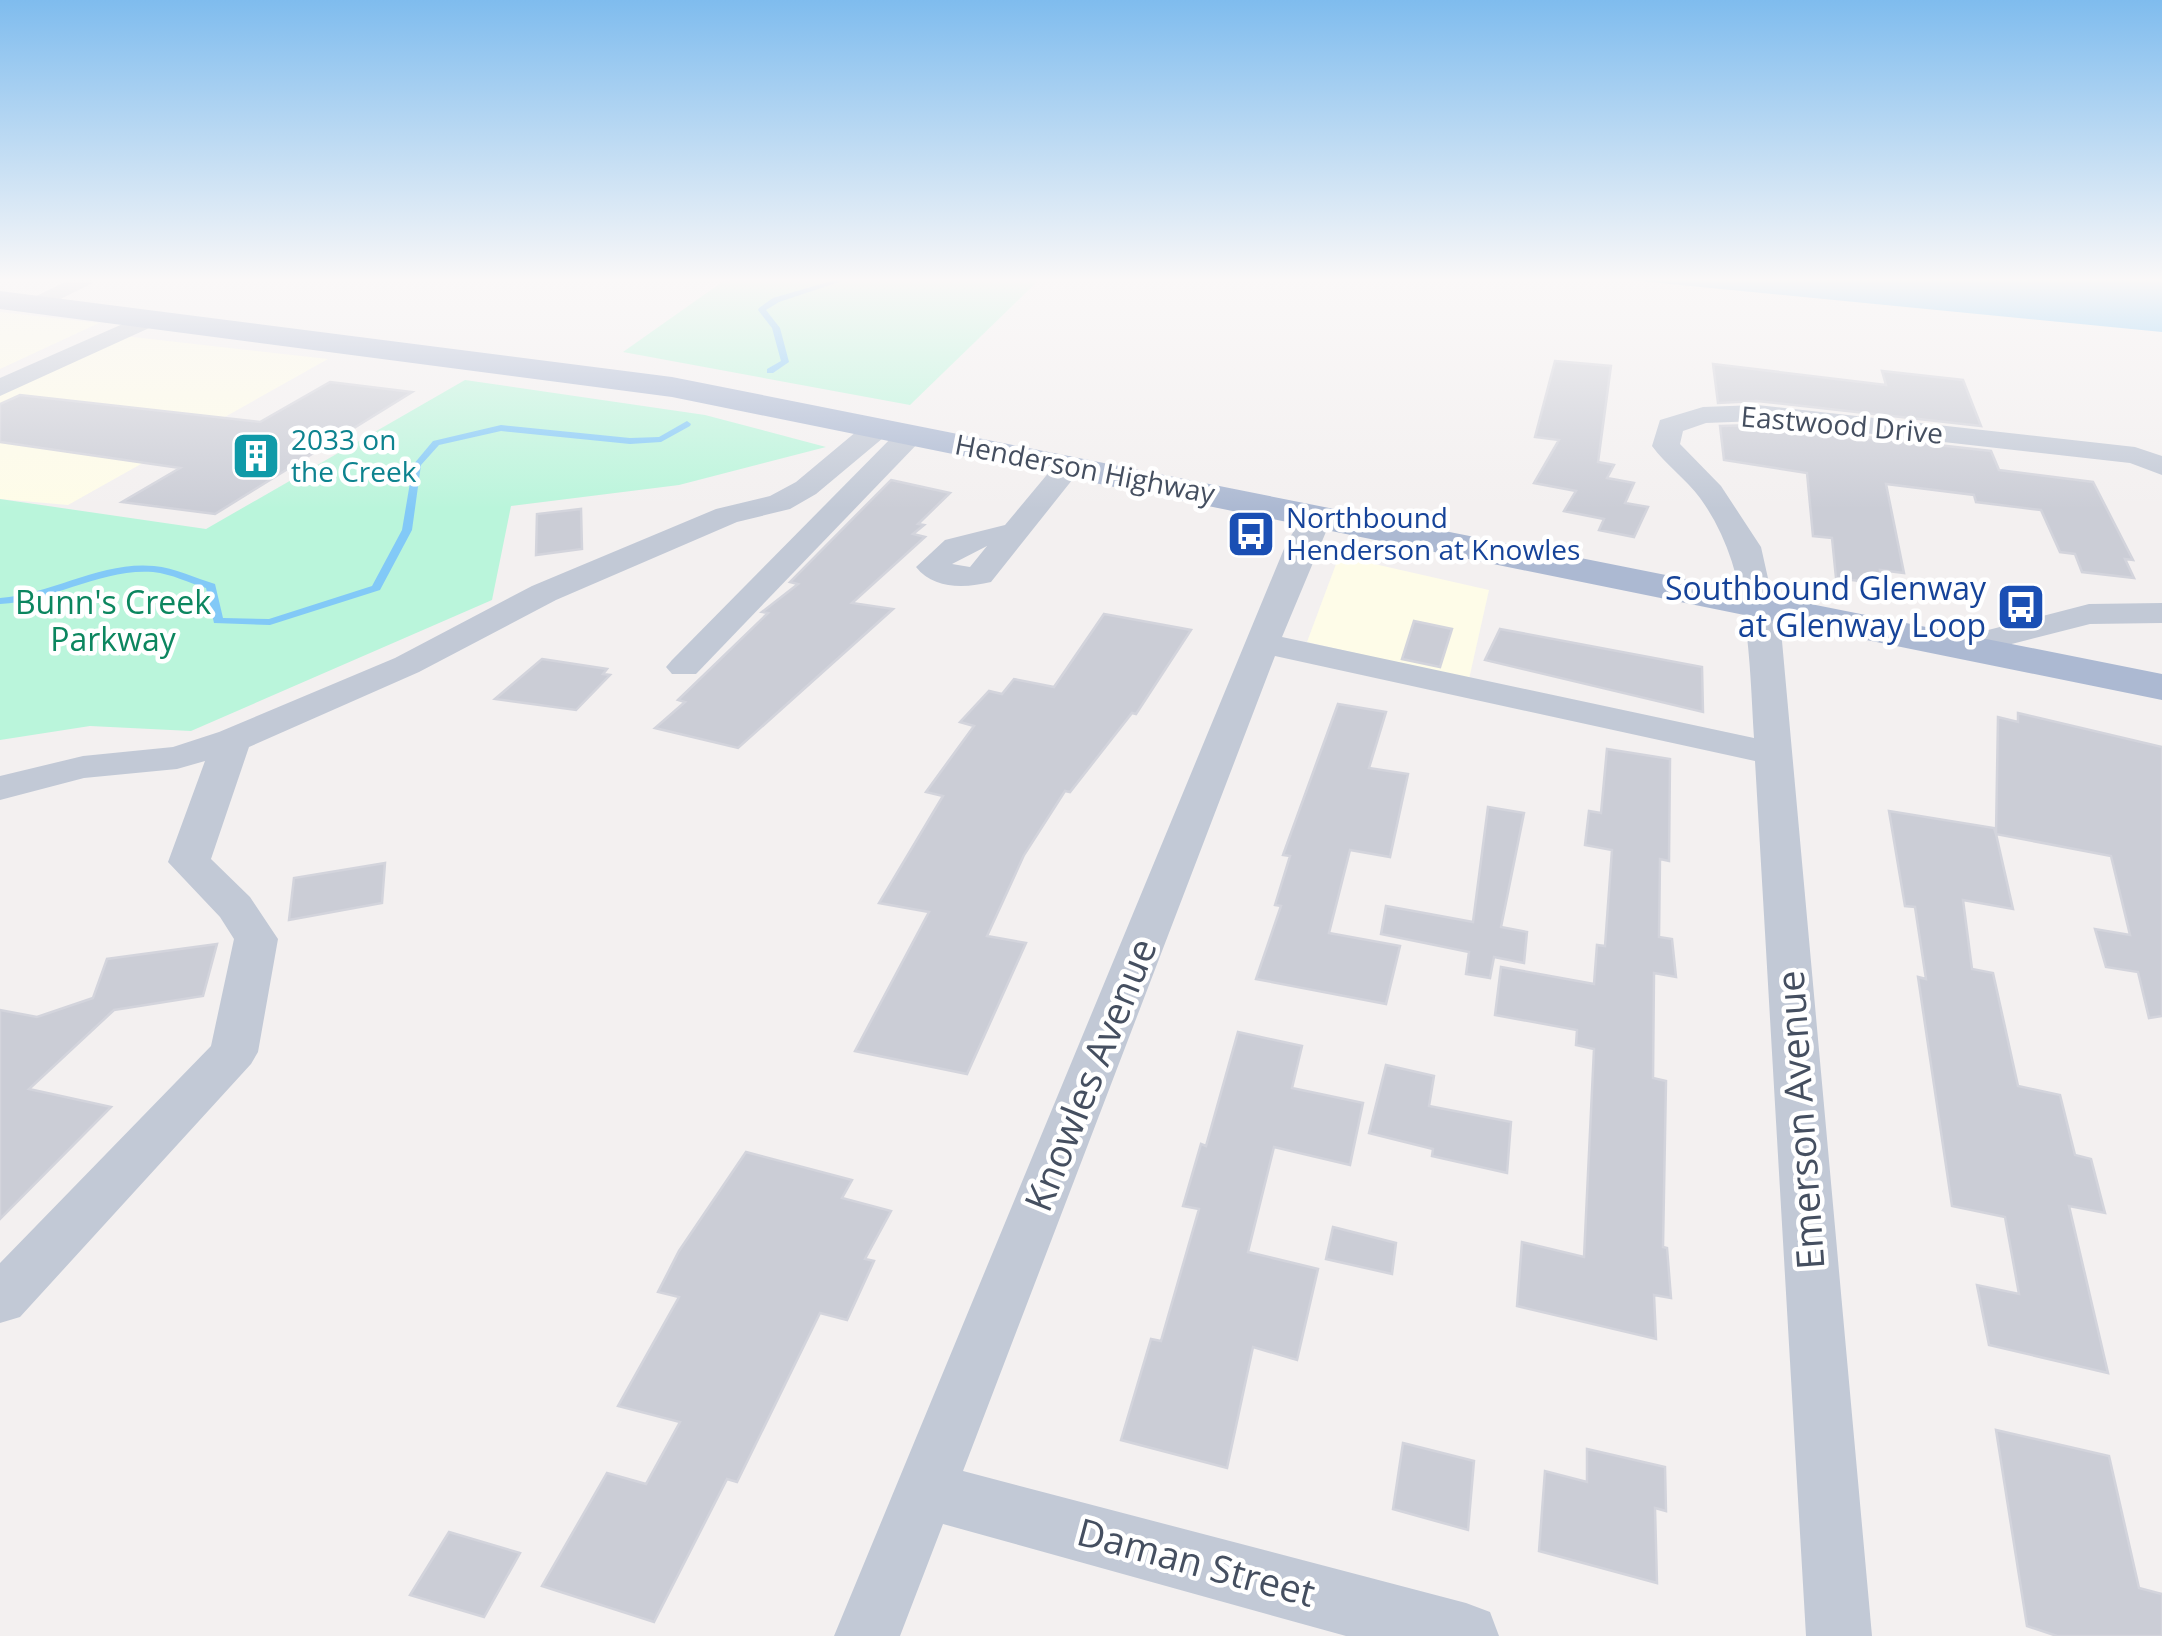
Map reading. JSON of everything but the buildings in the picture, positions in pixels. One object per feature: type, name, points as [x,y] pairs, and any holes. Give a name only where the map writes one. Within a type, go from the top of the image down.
[{"type":"main road","name":"Henderson Highway","points":[[437,356],[672,387],[2162,687]]},
{"type":"street","points":[[0,388],[69,356]]},
{"type":"street","name":"Eastwood Drive","points":[[1756,604],[1745,547],[1711,492],[1666,446],[1670,426],[1703,415],[1757,413],[2135,455],[2162,466]]},
{"type":"street","points":[[684,667],[895,430]]},
{"type":"street","points":[[0,788],[83,767],[177,758],[232,740],[407,664],[544,592],[727,515],[780,503],[895,430]]},
{"type":"street","points":[[1010,534],[1070,466]]},
{"type":"street","name":"Knowles Avenue","points":[[867,1636],[1318,515]]},
{"type":"street","name":"Emerson Avenue","points":[[1756,604],[1765,641],[1839,1636]]},
{"type":"street","points":[[1965,646],[2089,614],[2162,612]]},
{"type":"street","points":[[1263,644],[1773,754]]},
{"type":"street","points":[[0,1300],[234,1052],[256,939],[235,907],[189,862],[232,740]]},
{"type":"street","name":"Daman Street","points":[[926,1490],[1466,1636]]},
{"type":"shaded area","points":[[0,356],[27,356],[0,369]]},
{"type":"shaded area","points":[[81,356],[328,359],[68,505],[0,499],[0,395]]},
{"type":"shaded area","points":[[1339,556],[1489,590],[1469,679],[1307,642]]},
{"type":"green space","points":[[647,356],[960,356],[910,405]]},
{"type":"green space","name":"Bunn's Creek Parkway","points":[[465,380],[705,415],[826,447],[679,485],[511,506],[492,600],[191,731],[90,726],[0,740],[0,499],[206,529]]},
{"type":"waterway","points":[[770,371],[785,362],[784,356]]},
{"type":"waterway","points":[[0,601],[38,596],[113,572],[151,569],[211,586],[218,621],[270,622],[376,588],[407,530],[417,465],[436,443],[501,428],[630,441],[661,439],[687,424]]},
{"type":"place","name":"2033 on the Creek","points":[[256,456]]},
{"type":"place","name":"Northbound Henderson at Knowles","points":[[1251,534]]},
{"type":"place","name":"Southbound Glenway at Glenway Loop","points":[[2021,607]]}]
